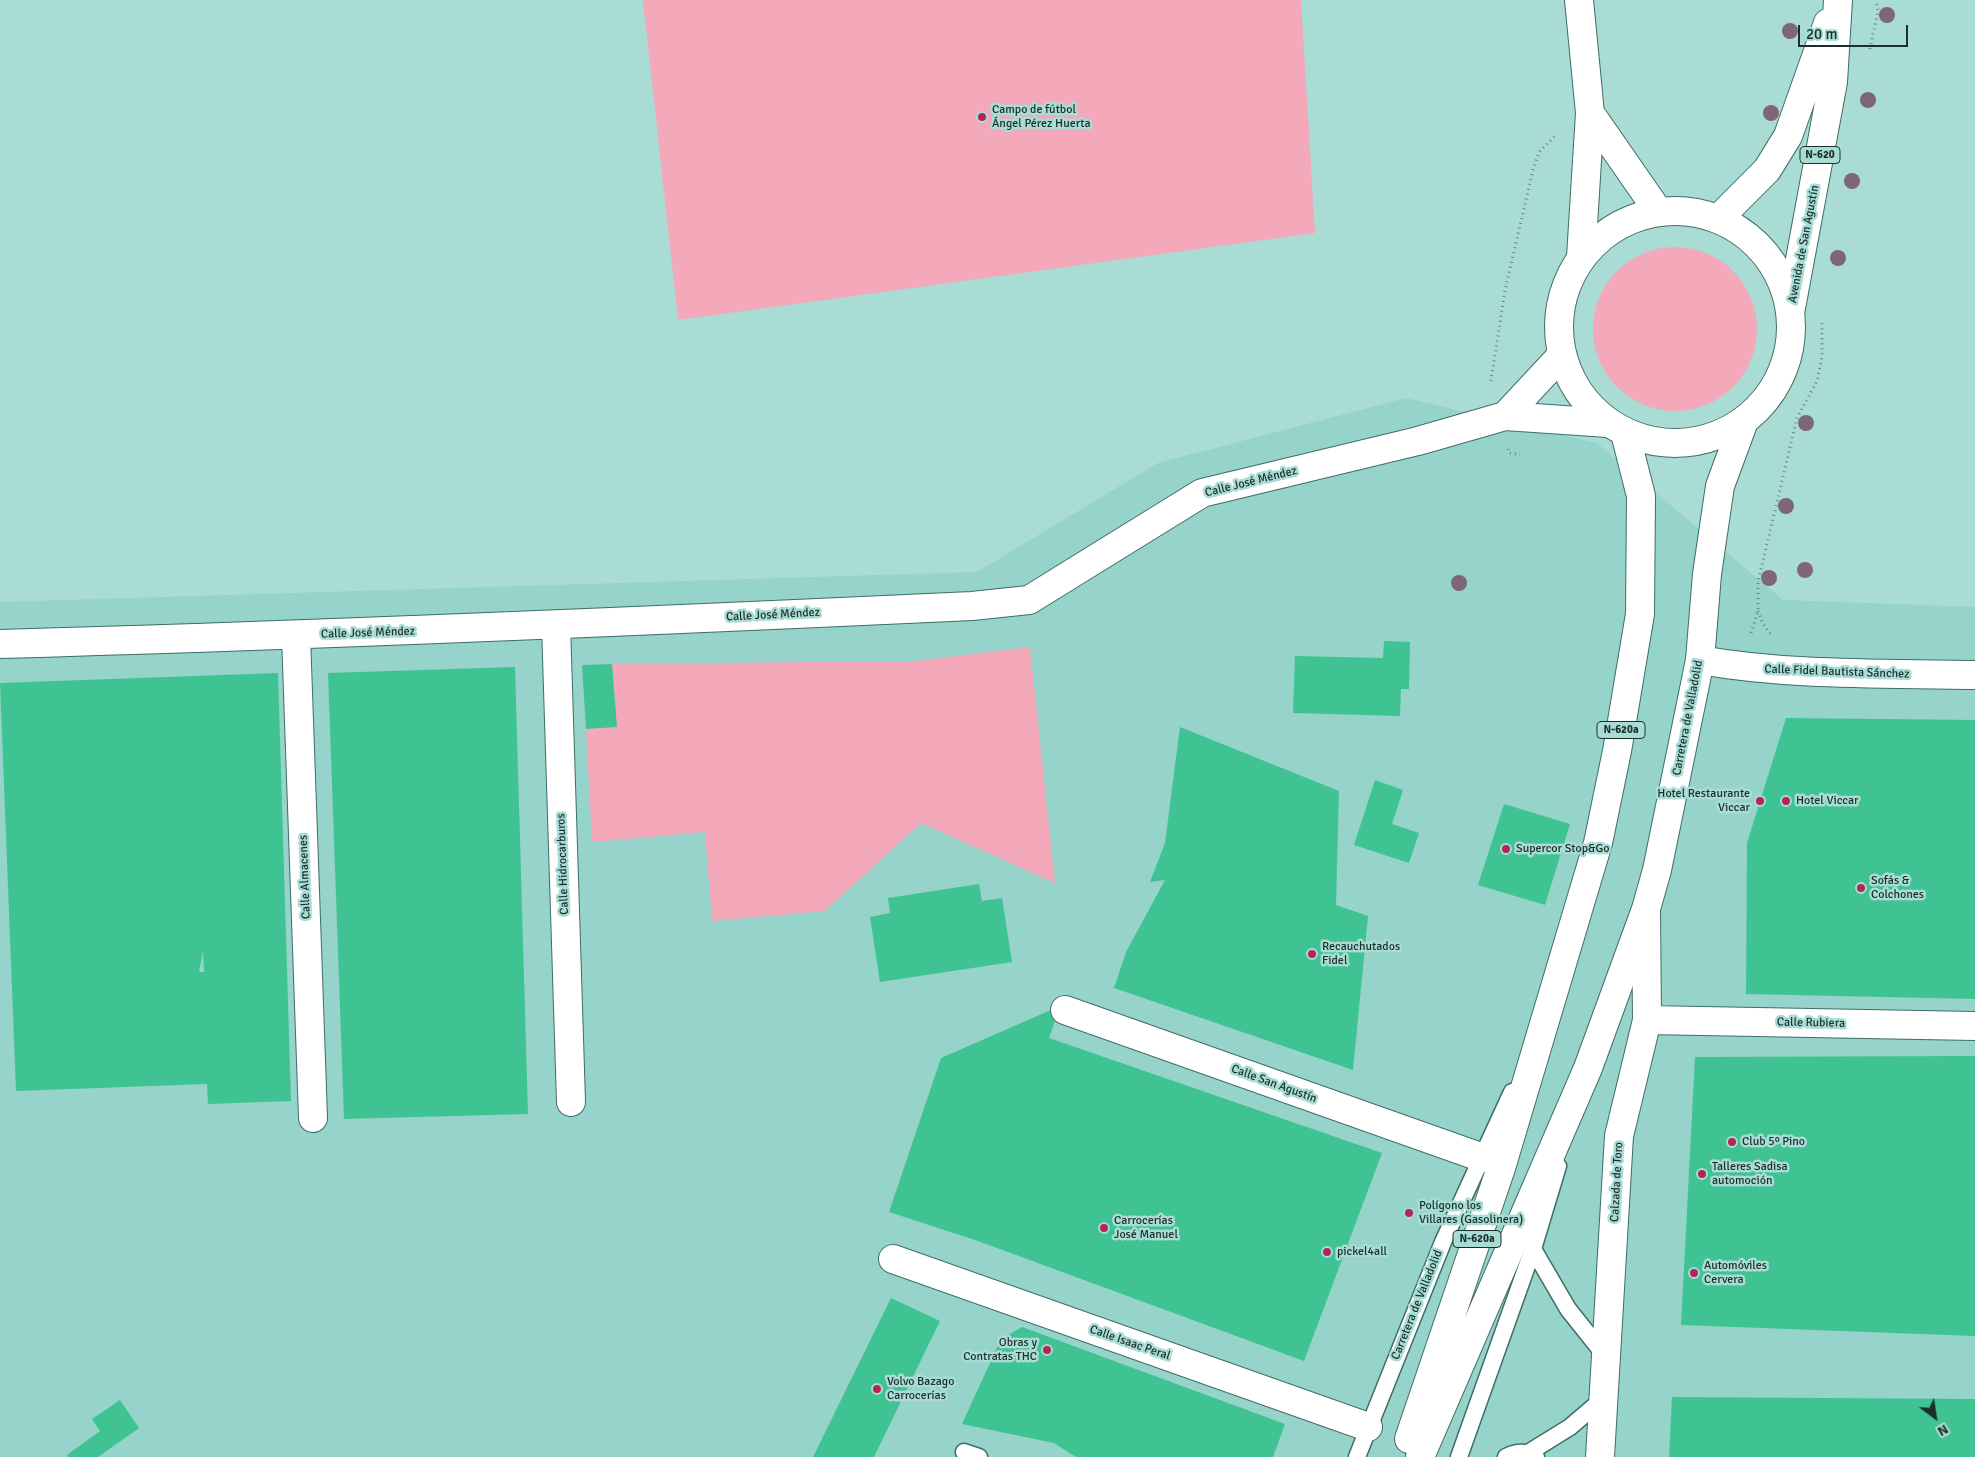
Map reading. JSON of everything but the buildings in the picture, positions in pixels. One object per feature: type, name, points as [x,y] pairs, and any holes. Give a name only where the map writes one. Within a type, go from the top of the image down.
[{"type":"main road","points":[[1579,0],[1590,113],[1581,258]]},
{"type":"main road","name":"Avenida de San Agustín","points":[[1718,218],[1767,170],[1788,136],[1837,0]]},
{"type":"main road","name":"Avenida de San Agustín","points":[[1791,309],[1833,82],[1837,0]]},
{"type":"main road","points":[[1590,113],[1658,211]]},
{"type":"main road","name":"N-620","points":[[1679,210],[1699,212],[1718,218],[1753,239],[1778,271],[1791,309],[1790,352],[1774,391],[1744,421],[1707,440],[1665,444],[1616,428],[1578,393],[1561,356],[1558,322],[1565,288],[1581,258],[1602,235],[1628,220],[1658,211],[1679,210]]},
{"type":"main road","points":[[1501,417],[1561,356]]},
{"type":"main road","name":"Calle José Méndez","points":[[0,644],[296,636],[556,625],[972,606],[1029,600],[1202,493],[1418,441],[1501,417],[1616,428]]},
{"type":"main road","name":"Carretera de Valladolid","points":[[1420,1457],[1588,1068],[1646,909],[1658,870],[1700,660],[1707,574],[1720,486],[1744,421]]},
{"type":"main road","name":"Carretera de Valladolid","points":[[1404,1457],[1501,1168],[1598,843],[1617,751],[1640,614],[1641,496],[1616,428]]},
{"type":"main road","name":"Calle Hidrocarburos","points":[[556,625],[570,1102]]},
{"type":"main road","name":"Calle Almacenes","points":[[296,636],[313,1118]]},
{"type":"main road","name":"Calle Fidel Bautista Sánchez","points":[[1700,660],[1741,668],[1788,672],[1975,675]]},
{"type":"main road","name":"Calzada de Toro","points":[[1600,1457],[1619,1136],[1647,1020],[1646,909]]},
{"type":"main road","name":"Calle San Agustín","points":[[1065,1010],[1483,1158]]},
{"type":"main road","name":"Calle Rubiera","points":[[1647,1020],[1975,1026]]},
{"type":"main road","name":"Calle Isaac Peral","points":[[893,1259],[1368,1427]]},
{"type":"lane","name":"Carretera de Valladolid","points":[[1357,1457],[1443,1242],[1545,1020]]},
{"type":"lane","name":"Carretera de Valladolid","points":[[1459,1457],[1533,1249],[1588,1068]]},
{"type":"lane","points":[[1533,1249],[1568,1309],[1607,1358]]},
{"type":"lane","points":[[1506,1457],[1513,1454],[1532,1455],[1570,1427],[1604,1398]]},
{"type":"path","points":[[1520,454],[1509,453],[1501,417],[1490,393],[1492,364],[1515,244],[1536,161],[1539,152],[1558,133]]},
{"type":"shaded area","name":"Campo de fútbol Ángel Pérez Huerta","points":[[643,0],[1301,0],[1315,233],[678,320]]},
{"type":"shaded area","points":[[1675,247],[1699,251],[1720,261],[1733,271],[1743,284],[1753,305],[1757,329],[1753,353],[1743,374],[1733,387],[1720,397],[1699,407],[1675,411],[1651,407],[1630,397],[1617,387],[1607,374],[1597,353],[1593,329],[1597,305],[1607,284],[1617,271],[1630,261],[1651,251]]},
{"type":"shaded area","points":[[1406,398],[1597,443],[1783,600],[1975,607],[1975,1457],[0,1457],[0,602],[977,572],[1158,463]]},
{"type":"shaded area","points":[[1030,647],[1055,883],[921,823],[825,911],[712,921],[705,832],[592,842],[586,729],[616,727],[612,664],[915,661]]},
{"type":"place","name":"Campo de fútbol Ángel Pérez Huerta","points":[[982,117]]},
{"type":"place","name":"Hotel Restaurante Viccar","points":[[1760,801]]},
{"type":"place","name":"Hotel Viccar","points":[[1786,801]]},
{"type":"place","name":"Supercor Stop&Go","points":[[1506,849]]},
{"type":"place","name":"Sofás & Colchones","points":[[1861,888]]},
{"type":"place","name":"Recauchutados Fidel","points":[[1312,954]]},
{"type":"place","name":"Club 5º Pino","points":[[1732,1142]]},
{"type":"place","name":"Talleres Sadisa automoción","points":[[1702,1174]]},
{"type":"place","name":"Polígono los Villares (Gasolinera)","points":[[1409,1213]]},
{"type":"place","name":"Carrocerías José Manuel","points":[[1104,1228]]},
{"type":"place","name":"pickel4all","points":[[1327,1252]]},
{"type":"place","name":"Automóviles Cervera","points":[[1694,1273]]},
{"type":"place","name":"Obras y Contratas THC","points":[[1047,1350]]},
{"type":"place","name":"Volvo Bazago Carrocerías","points":[[877,1389]]}]
